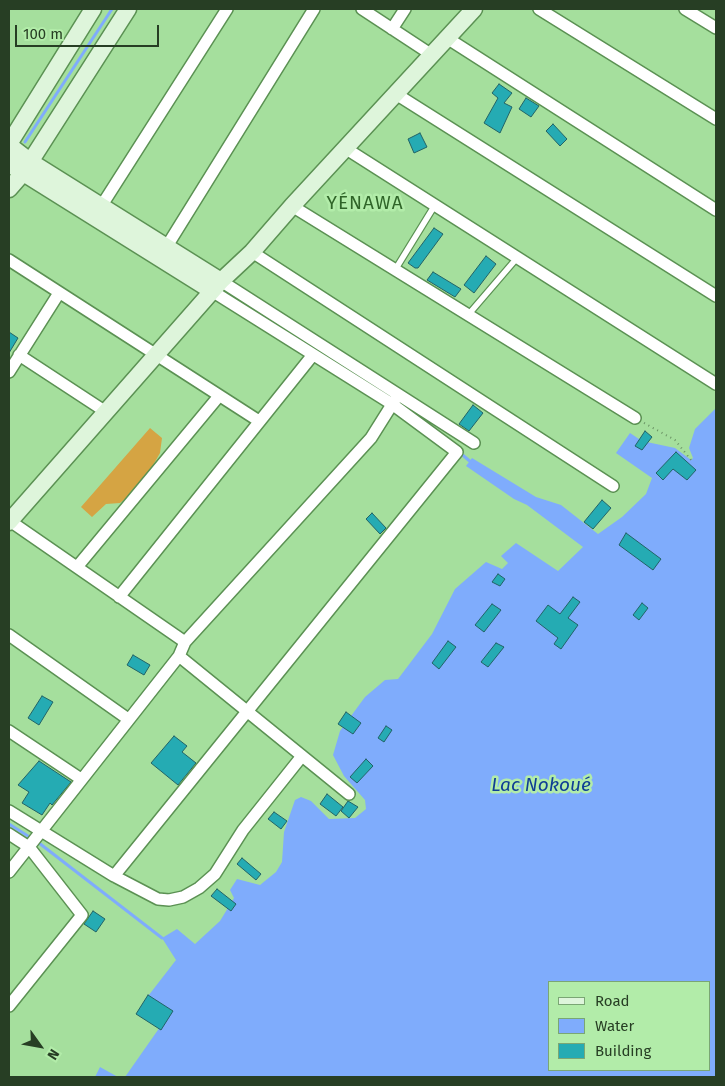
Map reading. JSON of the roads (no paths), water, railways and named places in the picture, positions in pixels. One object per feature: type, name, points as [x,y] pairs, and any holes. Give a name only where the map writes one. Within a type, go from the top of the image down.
[{"type":"street","points":[[93,9],[9,145],[27,168],[217,286],[395,400],[457,452],[246,710],[114,876]]},
{"type":"street","points":[[9,189],[27,168],[128,9]]},
{"type":"street","points":[[102,205],[227,9]]},
{"type":"street","points":[[166,246],[314,9]]},
{"type":"street","points":[[362,9],[432,55]]},
{"type":"street","points":[[392,29],[405,9]]},
{"type":"street","points":[[185,642],[9,522],[217,286],[252,252],[474,9]]},
{"type":"street","points":[[539,9],[716,119]]},
{"type":"street","points":[[685,9],[716,28]]},
{"type":"street","points":[[447,38],[716,210]]},
{"type":"street","points":[[396,94],[716,296]]},
{"type":"street","points":[[345,148],[716,384]]},
{"type":"street","points":[[9,164],[27,168],[102,205],[166,246],[312,356],[474,443]]},
{"type":"street","points":[[292,206],[635,418]]},
{"type":"street","points":[[252,252],[614,486]]},
{"type":"street","points":[[9,260],[259,421]]},
{"type":"street","points":[[9,372],[59,293]]},
{"type":"street","points":[[19,355],[106,412]]},
{"type":"street","points":[[119,597],[312,356]]},
{"type":"street","points":[[77,567],[219,396]]},
{"type":"street","points":[[9,872],[81,778],[179,656],[185,642],[371,438],[395,400]]},
{"type":"street","points":[[9,635],[128,719]]},
{"type":"street","points":[[179,656],[349,794]]},
{"type":"street","points":[[9,731],[81,778]]},
{"type":"street","points":[[9,811],[114,876],[158,899],[170,900],[183,897],[199,888],[215,874],[243,830],[302,756]]},
{"type":"street","points":[[9,834],[29,847],[82,915],[9,1006]]},
{"type":"lane","points":[[395,270],[435,205]]},
{"type":"lane","points":[[468,315],[517,258]]},
{"type":"water","name":"Lac Nokoué","points":[[716,408],[716,1077],[125,1077],[167,1017],[145,1000],[176,960],[162,938],[177,929],[195,944],[220,921],[234,898],[230,890],[237,879],[260,885],[276,872],[282,862],[284,832],[295,800],[301,797],[311,801],[329,819],[355,818],[366,809],[365,800],[344,776],[333,755],[340,731],[365,697],[385,680],[398,679],[432,634],[455,589],[486,562],[502,569],[508,563],[501,556],[516,543],[558,571],[583,547],[527,505],[514,499],[466,466],[472,458],[536,497],[561,505],[598,534],[622,517],[646,494],[652,478],[616,453],[630,433],[642,441],[675,448],[691,460],[693,458],[689,448],[695,429]]},
{"type":"water","points":[[100,1067],[118,1077],[95,1077]]},
{"type":"waterway","points":[[25,142],[112,9]]},
{"type":"waterway","points":[[409,407],[425,422]]},
{"type":"waterway","points":[[459,452],[472,463]]},
{"type":"waterway","points":[[9,824],[31,838]]},
{"type":"waterway","points":[[39,843],[162,938]]},
{"type":"district","name":"YÉNAWA","points":[[365,204]]}]
